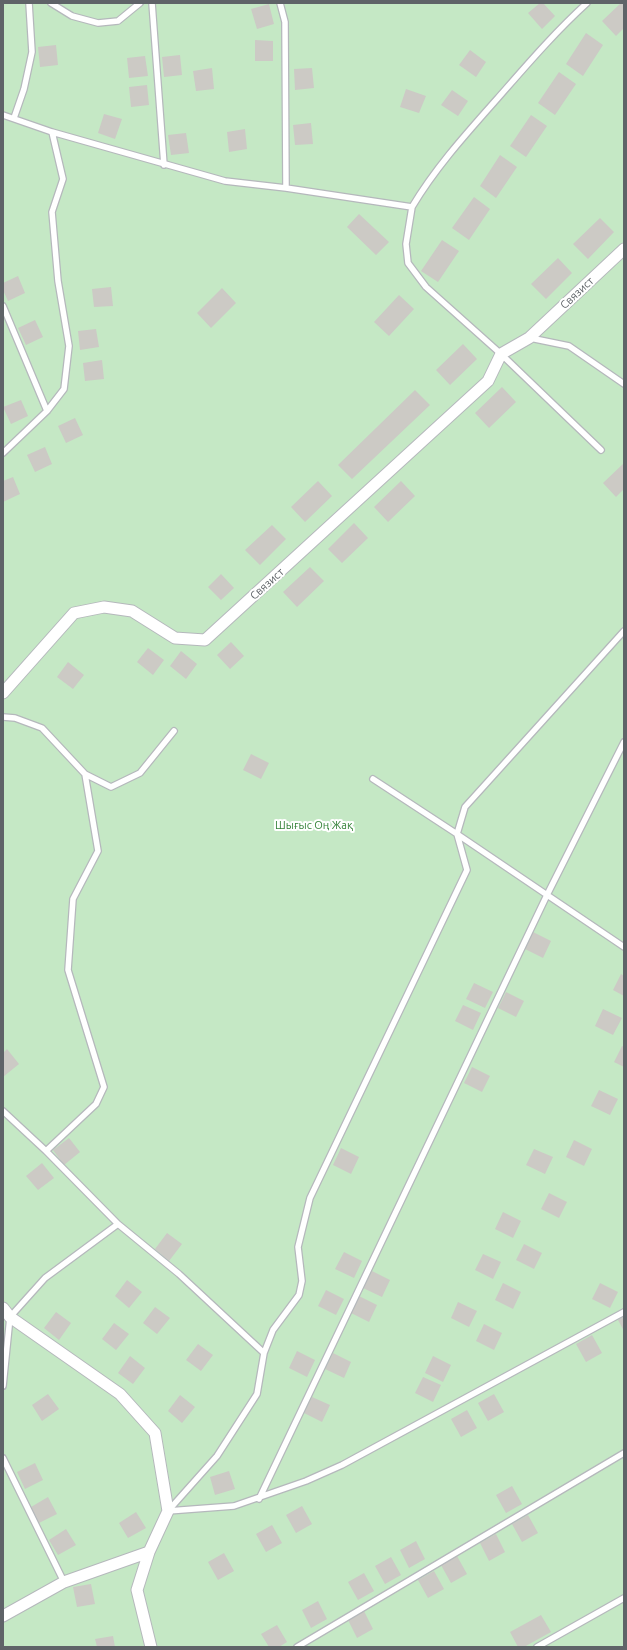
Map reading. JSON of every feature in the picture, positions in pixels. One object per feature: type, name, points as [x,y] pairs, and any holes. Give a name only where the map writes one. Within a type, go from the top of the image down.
[{"type":"street","name":"Связист","points":[[3,693],[74,613],[104,607],[132,611],[175,638],[205,640],[488,381],[501,354],[529,338],[624,248]]},
{"type":"street","points":[[3,1308],[10,1317],[120,1394],[155,1433],[168,1512],[149,1552],[137,1590],[152,1647]]},
{"type":"street","points":[[3,1616],[64,1582],[149,1552]]},
{"type":"lane","points":[[14,118],[24,89],[32,52],[29,3]]},
{"type":"lane","points":[[51,3],[72,16],[98,23],[118,21],[140,3]]},
{"type":"lane","points":[[152,3],[164,165]]},
{"type":"lane","points":[[280,3],[285,22],[286,188]]},
{"type":"lane","points":[[585,3],[539,51],[448,154],[428,180],[412,207],[406,244],[408,263],[426,287],[501,354],[601,450]]},
{"type":"lane","points":[[3,115],[52,132],[164,165],[225,181],[286,188],[412,207]]},
{"type":"lane","points":[[3,453],[47,411],[64,388],[69,346],[58,281],[52,212],[63,179],[52,132]]},
{"type":"lane","points":[[3,306],[47,411]]},
{"type":"lane","points":[[529,338],[569,346],[624,384]]},
{"type":"lane","points":[[168,1512],[217,1456],[257,1394],[264,1353],[274,1330],[298,1294],[302,1281],[298,1247],[310,1198],[467,870],[457,834],[465,807],[624,631]]},
{"type":"lane","points":[[3,717],[14,718],[42,728],[85,774],[111,787],[140,773],[174,731]]},
{"type":"lane","points":[[259,1499],[547,895],[624,742]]},
{"type":"lane","points":[[46,1152],[96,1104],[104,1087],[68,970],[73,900],[98,851],[85,774]]},
{"type":"lane","points":[[373,779],[624,947]]},
{"type":"lane","points":[[3,1111],[118,1224],[179,1274],[264,1353]]},
{"type":"lane","points":[[3,1386],[10,1317],[45,1278],[118,1224]]},
{"type":"lane","points":[[168,1512],[234,1506],[259,1499],[342,1466],[623,1311]]},
{"type":"lane","points":[[297,1647],[472,1545],[624,1453]]},
{"type":"lane","points":[[3,1458],[64,1582]]},
{"type":"lane","points":[[537,1647],[624,1598]]},
{"type":"green space","name":"Шығыс Оң Жақ","points":[[3,3],[624,3],[624,1647],[3,1647]]},
{"type":"building","points":[[540,3],[543,3],[555,16],[542,29],[528,13]]},
{"type":"building","points":[[621,3],[624,3],[624,28],[616,36],[602,21]]},
{"type":"building","points":[[269,4],[274,24],[257,29],[251,9]]},
{"type":"building","points":[[586,33],[603,45],[583,76],[566,64]]},
{"type":"building","points":[[255,40],[273,41],[273,61],[255,61]]},
{"type":"building","points":[[56,45],[58,65],[40,67],[38,47]]},
{"type":"building","points":[[470,50],[486,62],[476,77],[459,65]]},
{"type":"building","points":[[180,55],[182,75],[164,77],[162,57]]},
{"type":"building","points":[[145,56],[148,76],[129,78],[127,58]]},
{"type":"building","points":[[212,68],[214,89],[196,91],[193,71]]},
{"type":"building","points":[[312,68],[314,88],[295,90],[294,69]]},
{"type":"building","points":[[559,72],[576,84],[555,115],[538,103]]},
{"type":"building","points":[[147,85],[149,105],[131,107],[129,87]]},
{"type":"building","points":[[406,89],[426,96],[419,113],[400,107]]},
{"type":"building","points":[[452,90],[468,101],[458,116],[441,105]]},
{"type":"building","points":[[104,114],[122,119],[115,139],[98,133]]},
{"type":"building","points":[[531,115],[547,126],[526,157],[510,146]]},
{"type":"building","points":[[311,123],[313,144],[295,145],[293,125]]},
{"type":"building","points":[[245,129],[247,149],[229,152],[227,132]]},
{"type":"building","points":[[186,133],[189,153],[171,155],[168,135]]},
{"type":"building","points":[[500,155],[517,167],[496,198],[480,186]]},
{"type":"building","points":[[474,197],[490,209],[469,240],[452,228]]},
{"type":"building","points":[[359,214],[389,242],[376,255],[347,227]]},
{"type":"building","points":[[600,218],[614,232],[588,259],[573,244]]},
{"type":"building","points":[[442,240],[459,251],[438,282],[421,271]]},
{"type":"building","points":[[558,258],[572,273],[546,299],[531,284]]},
{"type":"building","points":[[18,276],[25,293],[8,301],[3,290],[3,283]]},
{"type":"building","points":[[111,287],[113,306],[94,307],[92,289]]},
{"type":"building","points":[[222,288],[236,303],[211,328],[197,313]]},
{"type":"building","points":[[399,295],[414,309],[389,336],[374,322]]},
{"type":"building","points":[[35,320],[43,337],[26,345],[18,328]]},
{"type":"building","points":[[96,329],[99,347],[80,350],[78,331]]},
{"type":"building","points":[[463,344],[477,359],[450,385],[436,370]]},
{"type":"building","points":[[102,360],[104,379],[85,381],[83,363]]},
{"type":"building","points":[[502,387],[516,402],[489,428],[475,413]]},
{"type":"building","points":[[415,390],[430,405],[352,479],[338,465]]},
{"type":"building","points":[[21,400],[28,416],[11,424],[3,407]]},
{"type":"building","points":[[75,418],[83,435],[66,443],[58,426]]},
{"type":"building","points":[[45,447],[52,464],[35,472],[27,455]]},
{"type":"building","points":[[624,463],[624,489],[616,497],[603,483]]},
{"type":"building","points":[[13,477],[20,494],[3,502],[3,481]]},
{"type":"building","points":[[318,481],[332,496],[305,522],[291,507]]},
{"type":"building","points":[[401,481],[415,496],[388,522],[374,507]]},
{"type":"building","points":[[354,523],[368,538],[342,563],[328,549]]},
{"type":"building","points":[[272,525],[286,539],[260,565],[245,550]]},
{"type":"building","points":[[310,567],[324,581],[297,607],[283,592]]},
{"type":"building","points":[[221,574],[234,588],[221,600],[208,587]]},
{"type":"building","points":[[231,642],[244,656],[230,669],[217,655]]},
{"type":"building","points":[[148,648],[164,660],[153,675],[137,662]]},
{"type":"building","points":[[181,651],[197,664],[186,679],[170,666]]},
{"type":"building","points":[[68,662],[84,675],[73,689],[57,677]]},
{"type":"building","points":[[251,754],[269,763],[261,779],[243,770]]},
{"type":"building","points":[[533,932],[551,941],[543,958],[525,949]]},
{"type":"building","points":[[621,974],[624,976],[624,996],[613,990]]},
{"type":"building","points":[[474,983],[493,992],[485,1008],[466,999]]},
{"type":"building","points":[[506,992],[524,1001],[516,1017],[498,1008]]},
{"type":"building","points":[[463,1005],[481,1013],[473,1030],[455,1021]]},
{"type":"building","points":[[603,1009],[622,1018],[613,1035],[595,1026]]},
{"type":"building","points":[[622,1046],[624,1047],[624,1067],[614,1062]]},
{"type":"building","points":[[7,1049],[19,1064],[3,1077],[3,1053]]},
{"type":"building","points":[[472,1067],[490,1076],[482,1092],[464,1083]]},
{"type":"building","points":[[599,1090],[618,1099],[610,1115],[591,1106]]},
{"type":"building","points":[[69,1138],[80,1152],[64,1165],[53,1150]]},
{"type":"building","points":[[574,1140],[592,1149],[584,1166],[566,1157]]},
{"type":"building","points":[[341,1148],[359,1157],[351,1174],[333,1165]]},
{"type":"building","points":[[534,1149],[553,1157],[545,1174],[526,1165]]},
{"type":"building","points":[[42,1163],[54,1178],[38,1190],[26,1176]]},
{"type":"building","points":[[549,1193],[567,1202],[559,1218],[541,1209]]},
{"type":"building","points":[[503,1212],[521,1221],[513,1238],[495,1229]]},
{"type":"building","points":[[167,1233],[182,1244],[169,1261],[155,1249]]},
{"type":"building","points":[[524,1244],[542,1253],[534,1269],[516,1260]]},
{"type":"building","points":[[344,1252],[362,1261],[354,1278],[335,1269]]},
{"type":"building","points":[[483,1254],[501,1262],[493,1279],[475,1270]]},
{"type":"building","points":[[372,1271],[390,1280],[382,1297],[363,1288]]},
{"type":"building","points":[[127,1280],[142,1292],[129,1308],[115,1296]]},
{"type":"building","points":[[503,1283],[521,1292],[513,1309],[495,1300]]},
{"type":"building","points":[[600,1283],[618,1292],[610,1308],[592,1299]]},
{"type":"building","points":[[326,1290],[344,1299],[336,1315],[318,1306]]},
{"type":"building","points":[[359,1296],[377,1305],[369,1322],[351,1313]]},
{"type":"building","points":[[458,1302],[477,1311],[469,1327],[451,1318]]},
{"type":"building","points":[[155,1307],[170,1318],[157,1334],[143,1323]]},
{"type":"building","points":[[56,1312],[71,1323],[59,1340],[44,1328]]},
{"type":"building","points":[[624,1316],[624,1331],[618,1320]]},
{"type":"building","points":[[114,1323],[129,1334],[116,1350],[102,1339]]},
{"type":"building","points":[[484,1324],[502,1333],[494,1350],[476,1341]]},
{"type":"building","points":[[592,1335],[602,1353],[586,1362],[576,1344]]},
{"type":"building","points":[[198,1344],[213,1355],[201,1371],[186,1360]]},
{"type":"building","points":[[297,1351],[315,1360],[307,1377],[289,1368]]},
{"type":"building","points":[[333,1353],[351,1362],[344,1378],[325,1369]]},
{"type":"building","points":[[130,1356],[145,1368],[133,1384],[118,1373]]},
{"type":"building","points":[[433,1356],[451,1365],[443,1382],[425,1373]]},
{"type":"building","points":[[423,1377],[441,1385],[433,1402],[415,1393]]},
{"type":"building","points":[[48,1394],[59,1409],[42,1421],[32,1405]]},
{"type":"building","points":[[494,1394],[504,1412],[488,1421],[478,1403]]},
{"type":"building","points":[[180,1395],[195,1407],[182,1423],[168,1411]]},
{"type":"building","points":[[312,1397],[330,1405],[322,1422],[304,1413]]},
{"type":"building","points":[[467,1410],[477,1428],[461,1437],[451,1419]]},
{"type":"building","points":[[35,1463],[43,1480],[25,1489],[17,1472]]},
{"type":"building","points":[[229,1471],[235,1489],[215,1495],[210,1477]]},
{"type":"building","points":[[512,1486],[522,1504],[506,1513],[496,1495]]},
{"type":"building","points":[[48,1497],[57,1514],[39,1523],[31,1507]]},
{"type":"building","points":[[302,1506],[312,1524],[296,1533],[286,1515]]},
{"type":"building","points":[[136,1512],[146,1528],[128,1538],[119,1523]]},
{"type":"building","points":[[528,1515],[538,1533],[522,1542],[512,1524]]},
{"type":"building","points":[[272,1525],[282,1543],[266,1552],[256,1534]]},
{"type":"building","points":[[66,1529],[76,1545],[58,1555],[49,1540]]},
{"type":"building","points":[[496,1534],[505,1552],[489,1561],[480,1543]]},
{"type":"building","points":[[416,1541],[425,1559],[409,1568],[400,1550]]},
{"type":"building","points":[[224,1553],[234,1571],[218,1580],[208,1562]]},
{"type":"building","points":[[457,1556],[467,1574],[451,1583],[441,1565]]},
{"type":"building","points":[[391,1557],[401,1575],[385,1584],[375,1566]]},
{"type":"building","points":[[434,1571],[444,1589],[428,1598],[418,1580]]},
{"type":"building","points":[[364,1573],[374,1591],[358,1600],[348,1582]]},
{"type":"building","points":[[91,1584],[95,1604],[77,1607],[73,1587]]},
{"type":"building","points":[[318,1601],[327,1619],[311,1628],[302,1610]]},
{"type":"building","points":[[364,1611],[373,1629],[357,1638],[348,1620]]},
{"type":"building","points":[[541,1615],[551,1632],[524,1647],[518,1647],[510,1632]]},
{"type":"building","points":[[277,1625],[287,1642],[279,1647],[269,1647],[261,1634]]},
{"type":"building","points":[[113,1636],[115,1647],[97,1647],[95,1639]]}]
